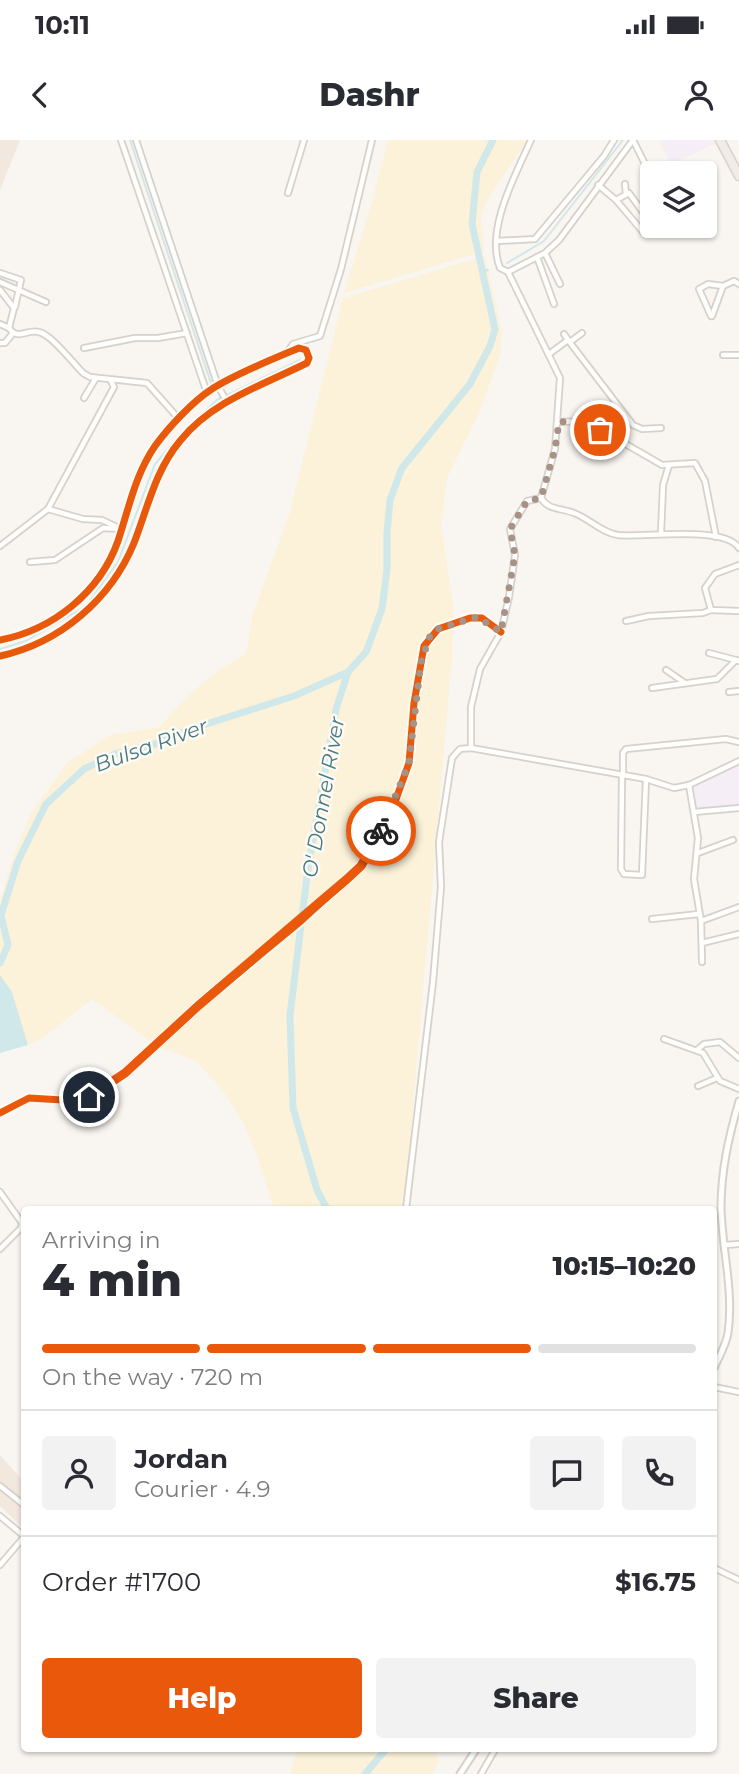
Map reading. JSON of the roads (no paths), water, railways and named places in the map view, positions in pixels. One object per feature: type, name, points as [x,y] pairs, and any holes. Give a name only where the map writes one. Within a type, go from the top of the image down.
[{"type":"highway","points":[[720,140],[736,165],[739,176]]},
{"type":"street","points":[[121,140],[207,393]]},
{"type":"street","points":[[136,140],[218,388],[226,401]]},
{"type":"street","points":[[288,193],[304,140]]},
{"type":"street","points":[[286,354],[293,344],[320,336],[341,269],[372,140]]},
{"type":"street","points":[[531,140],[501,210],[495,257],[500,268],[508,272],[561,378],[555,449],[541,498]]},
{"type":"street","points":[[497,241],[535,239],[604,156],[614,140]]},
{"type":"street","points":[[508,272],[545,253],[559,240],[633,140],[644,161]]},
{"type":"street","points":[[625,184],[626,194],[640,210]]},
{"type":"street","points":[[598,185],[616,200],[640,228]]},
{"type":"street","points":[[616,200],[626,194]]},
{"type":"street","points":[[545,253],[560,284]]},
{"type":"street","points":[[537,257],[554,304]]},
{"type":"street","points":[[0,273],[21,280],[11,330],[5,343],[0,343]]},
{"type":"street","points":[[723,286],[711,317],[698,290],[708,284],[723,286],[734,281],[739,284]]},
{"type":"street","points":[[0,282],[46,302]]},
{"type":"street","points":[[0,289],[14,308]]},
{"type":"street","points":[[0,324],[20,335],[39,332],[47,335],[83,373],[96,378],[147,383],[179,419]]},
{"type":"street","points":[[84,348],[135,338],[158,338],[187,333]]},
{"type":"street","points":[[549,354],[582,333]]},
{"type":"street","points":[[564,334],[633,425],[642,429],[661,428]]},
{"type":"street","points":[[0,640],[39,627],[75,603],[101,573],[115,548],[144,465],[160,440],[179,419],[207,393],[303,348],[308,362],[226,401],[196,423],[166,459],[156,479],[130,552],[116,576],[94,603],[51,637],[0,656]]},
{"type":"street","points":[[723,355],[739,355]]},
{"type":"street","points":[[84,398],[96,378]]},
{"type":"street","points":[[0,546],[48,509],[114,387],[110,380]]},
{"type":"street","points":[[559,422],[586,421],[662,466],[691,463],[699,467],[713,515],[716,538]]},
{"type":"street","points":[[662,533],[663,485],[669,465]]},
{"type":"street","points":[[541,498],[549,507],[571,512],[617,535],[662,533],[730,539],[739,548]]},
{"type":"street","points":[[471,748],[471,707],[480,669],[501,632],[515,555],[510,529],[527,501],[541,498]]},
{"type":"street","points":[[48,509],[83,519],[102,520],[121,529]]},
{"type":"street","points":[[30,562],[55,560],[96,532],[106,528],[121,529]]},
{"type":"street","points":[[711,610],[705,588],[709,579],[739,565]]},
{"type":"street","points":[[626,621],[711,610],[739,611]]},
{"type":"street","points":[[0,1113],[29,1098],[79,1101],[101,1090],[146,1055],[198,1006],[361,866],[391,813],[409,763],[421,662],[430,636],[438,629],[477,617],[501,632]]},
{"type":"street","points":[[709,653],[738,661]]},
{"type":"street","points":[[652,688],[721,677],[738,661]]},
{"type":"street","points":[[666,670],[686,684]]},
{"type":"street","points":[[729,692],[739,691]]},
{"type":"street","points":[[646,779],[642,875],[630,876],[621,869],[622,776],[623,753],[626,749],[726,739],[739,742]]},
{"type":"street","points":[[406,1206],[433,982],[441,887],[438,845],[452,758],[460,749],[471,748],[646,779],[674,788],[689,785],[739,761]]},
{"type":"street","points":[[689,785],[698,853],[694,879],[701,921],[702,962]]},
{"type":"street","points":[[694,812],[739,808]]},
{"type":"street","points":[[698,853],[733,840]]},
{"type":"street","points":[[701,921],[739,907]]},
{"type":"street","points":[[652,919],[699,914]]},
{"type":"street","points":[[702,943],[739,934]]},
{"type":"street","points":[[664,1039],[697,1050],[711,1064],[717,1078],[726,1085],[739,1089]]},
{"type":"street","points":[[697,1050],[704,1044],[721,1042],[739,1058]]},
{"type":"street","points":[[698,1086],[717,1078]]},
{"type":"street","points":[[717,1360],[728,1333],[730,1310],[723,1229],[725,1152],[739,1101]]},
{"type":"street","points":[[0,1192],[21,1222]]},
{"type":"street","points":[[0,1249],[21,1228]]},
{"type":"street","points":[[717,1230],[723,1229]]},
{"type":"street","points":[[724,1245],[739,1244]]},
{"type":"street","points":[[717,1388],[739,1392]]},
{"type":"street","points":[[0,1486],[21,1503]]},
{"type":"street","points":[[0,1516],[21,1534]]},
{"type":"street","points":[[0,1564],[21,1540]]},
{"type":"street","points":[[717,1569],[739,1580]]},
{"type":"street","points":[[460,1774],[474,1752]]},
{"type":"street","points":[[481,1774],[494,1752]]},
{"type":"water","points":[[0,975],[12,992],[28,1045],[0,1053]]},
{"type":"waterway","points":[[130,140],[211,383]]},
{"type":"waterway","points":[[325,1206],[317,1190],[293,1108],[290,1015],[308,868],[336,709],[348,672],[366,652],[382,609],[387,570],[390,500],[402,468],[470,384],[490,346],[495,329],[472,224],[477,172],[493,140]]},
{"type":"waterway","points":[[507,263],[544,241],[623,140]]},
{"type":"waterway","points":[[481,272],[488,270]]},
{"type":"waterway","points":[[0,649],[26,641],[86,606],[118,562],[155,464],[181,434],[217,400],[300,360]]},
{"type":"waterway","name":"Bulsa River","points":[[0,963],[8,945],[1,915],[18,861],[46,804],[84,769],[115,754],[155,744],[191,729],[294,696],[348,672]]},
{"type":"waterway","name":"O' Donnel River","points":[[365,1774],[384,1752]]}]
